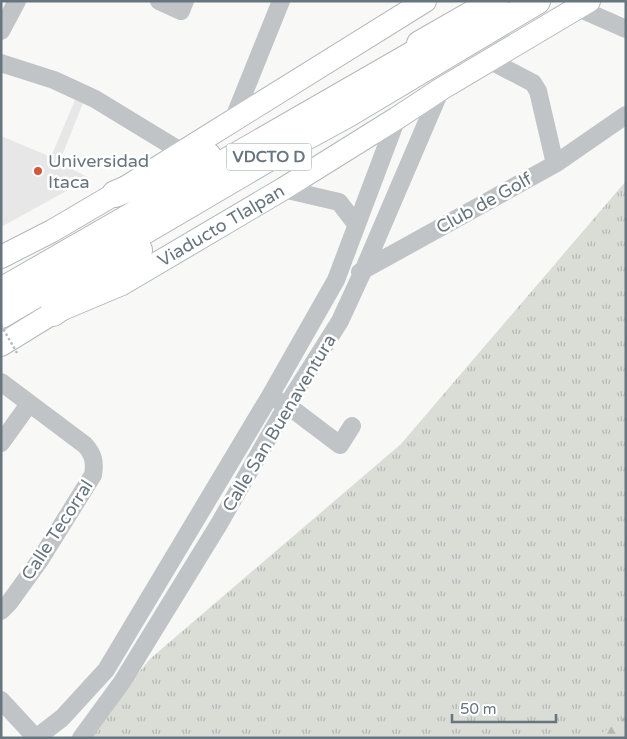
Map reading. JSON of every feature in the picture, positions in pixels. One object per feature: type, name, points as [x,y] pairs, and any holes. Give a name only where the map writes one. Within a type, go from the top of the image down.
[{"type":"highway","points":[[342,89],[354,73],[391,47],[469,1]]},
{"type":"highway","name":"Viaducto Tlalpan","points":[[1,315],[288,134],[342,89],[495,1]]},
{"type":"highway","points":[[1,290],[506,1]]},
{"type":"highway","points":[[1,309],[529,1]]},
{"type":"highway","name":"Viaducto Tlalpan","points":[[1,290],[288,134],[346,115],[537,1]]},
{"type":"highway","points":[[346,115],[429,87],[515,27],[574,3]]},
{"type":"highway","points":[[115,194],[288,134]]},
{"type":"highway","points":[[53,313],[140,250],[239,188],[288,134]]},
{"type":"main road","points":[[1,257],[52,231],[115,194],[425,1]]},
{"type":"main road","name":"Viaducto Tlalpan","points":[[9,349],[53,313],[122,284],[397,118],[429,87],[489,60],[574,3]]},
{"type":"street","points":[[1,31],[16,1]]},
{"type":"street","points":[[159,1],[181,10],[185,1]]},
{"type":"street","points":[[234,120],[279,6],[296,1]]},
{"type":"street","points":[[574,3],[626,29]]},
{"type":"street","points":[[489,60],[533,83],[538,91],[555,164]]},
{"type":"street","points":[[1,63],[54,80],[95,99],[182,152]]},
{"type":"street","name":"Calle San Buenaventura","points":[[81,738],[122,682],[340,321],[363,271],[429,87]]},
{"type":"street","name":"Club de Golf","points":[[336,280],[363,271],[555,164],[626,115]]},
{"type":"street","name":"Calle San Buenaventura","points":[[1,700],[36,738],[62,718],[106,670],[270,396],[336,280],[397,118]]},
{"type":"street","points":[[283,188],[338,202],[356,224]]},
{"type":"street","points":[[1,382],[30,404],[1,443]]},
{"type":"street","points":[[270,396],[288,405],[340,445],[352,426]]},
{"type":"street","name":"Calle Tecorral","points":[[1,611],[10,603],[40,560],[93,475],[95,466],[92,453],[86,445],[30,404]]},
{"type":"path","points":[[1,325],[9,349]]},
{"type":"shaded area","name":"Universidad Itaca","points":[[75,100],[83,103],[59,163],[90,178],[1,227],[1,136],[51,157]]},
{"type":"green space","points":[[626,181],[626,738],[70,738],[107,709],[151,658],[401,444]]},
{"type":"green space","points":[[626,716],[626,738],[595,738]]},
{"type":"place","name":"Universidad Itaca","points":[[38,171]]}]
